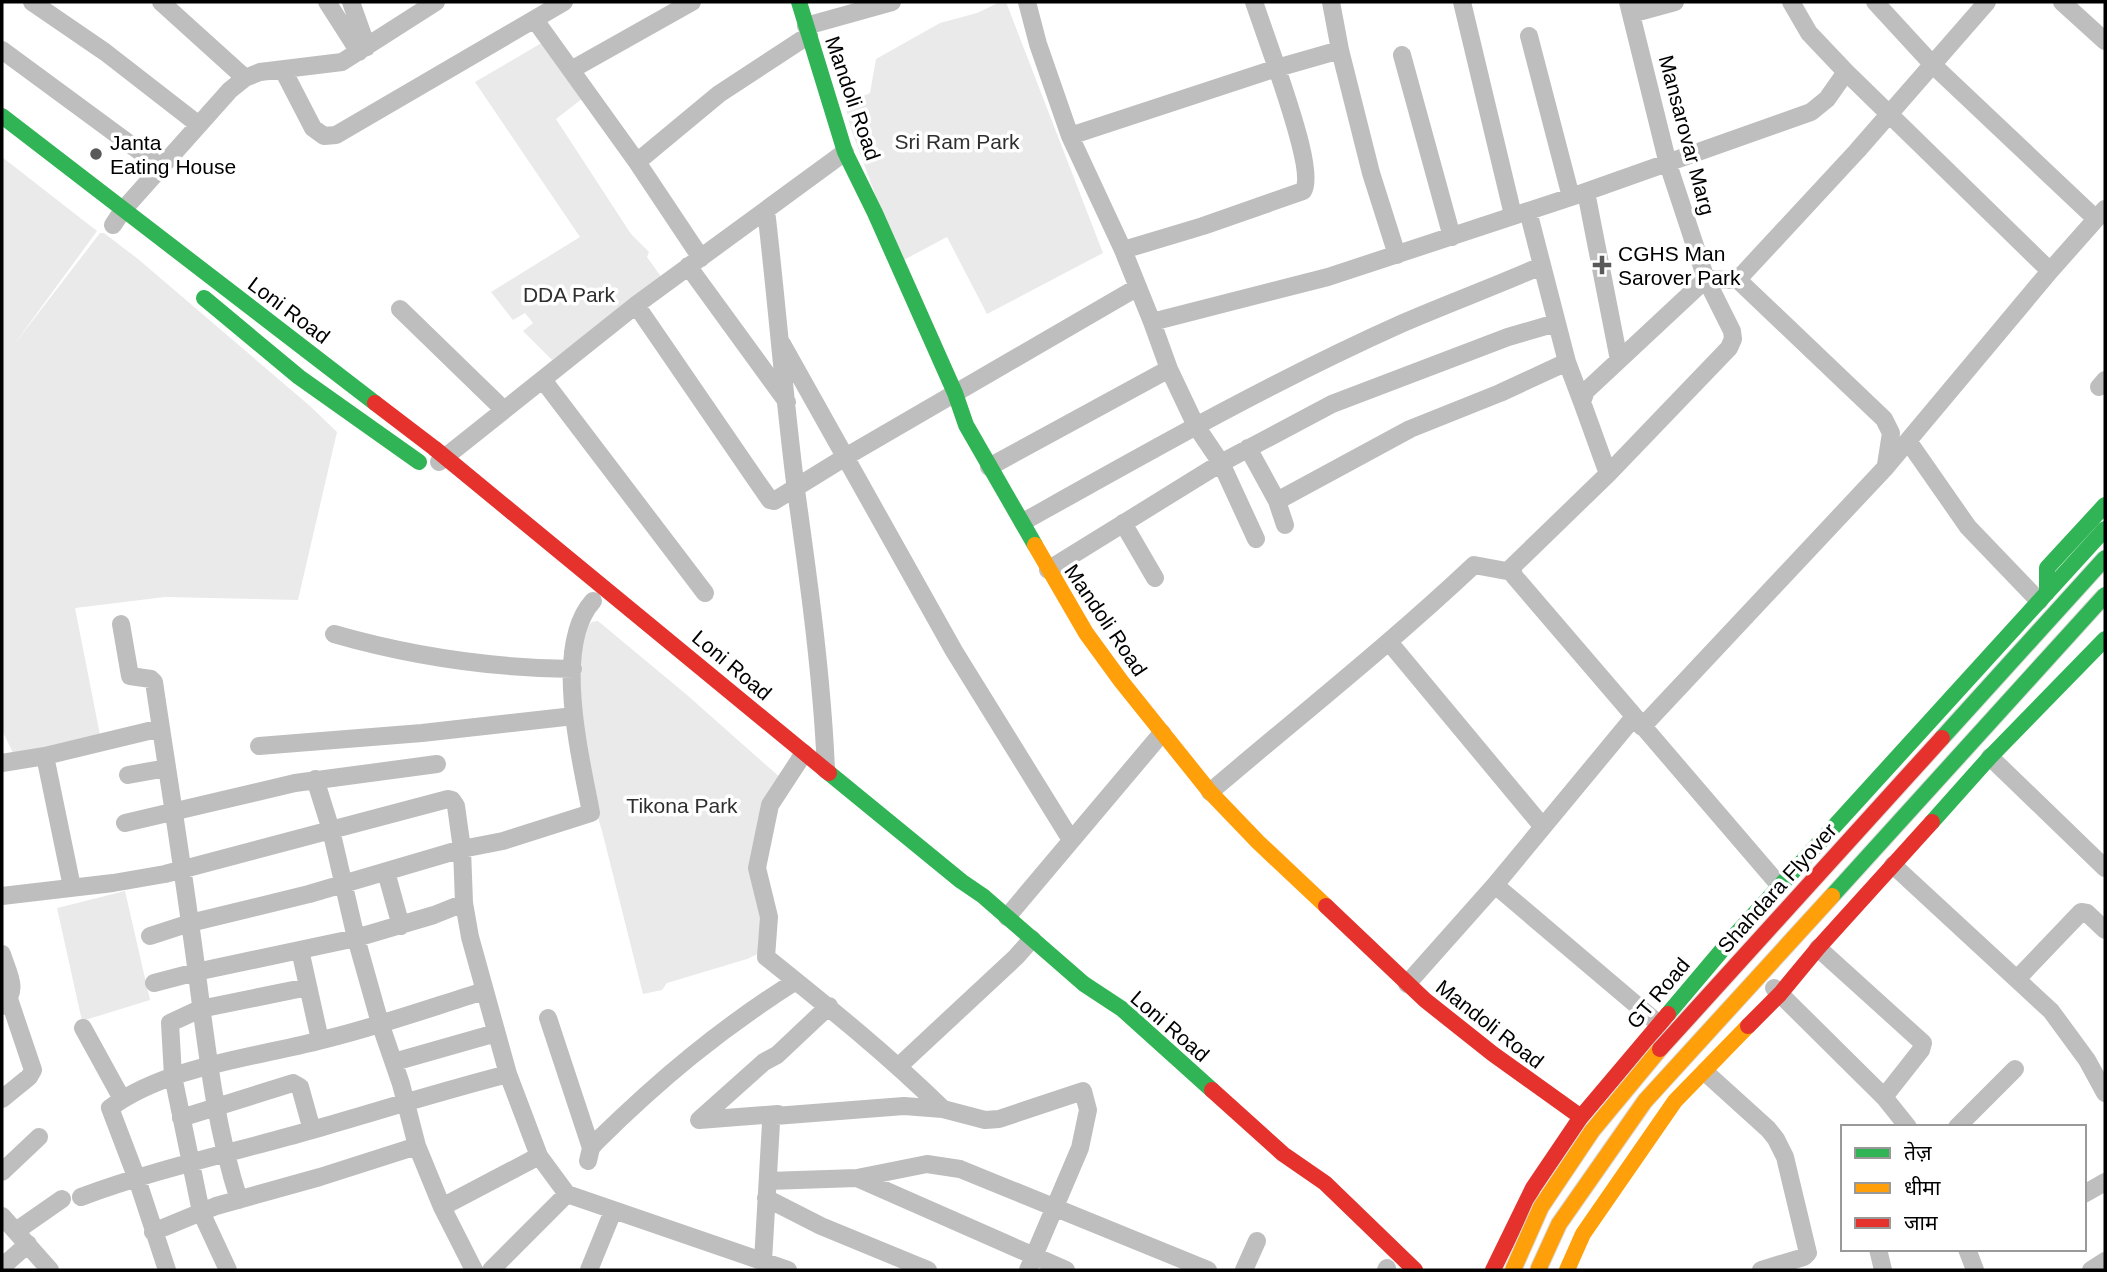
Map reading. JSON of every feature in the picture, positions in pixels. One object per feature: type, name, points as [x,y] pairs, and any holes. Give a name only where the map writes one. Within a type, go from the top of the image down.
[{"type":"main road","name":"Mandoli Road","points":[[799,2],[845,152],[955,393],[966,425],[1086,633],[1210,792],[1258,842],[1407,984],[1493,1054],[1581,1117]]},
{"type":"main road","name":"Loni Road","points":[[2,116],[116,221],[445,457],[800,758],[1028,943],[1281,1172]]},
{"type":"main road","points":[[2,136],[62,180]]},
{"type":"main road","name":"Loni Road","points":[[187,284],[299,377],[438,474]]},
{"type":"main road","points":[[2043,597],[2047,568],[2105,505]]},
{"type":"main road","points":[[2043,597],[2105,529]]},
{"type":"main road","name":"Shahdara Flyover","points":[[1513,1270],[1541,1208],[1592,1131],[1658,1052],[2105,558]]},
{"type":"main road","points":[[1538,1270],[1559,1224],[1645,1101],[2105,595]]},
{"type":"main road","name":"GT Road","points":[[1493,1270],[1533,1188],[1581,1117],[1728,943],[2043,597]]},
{"type":"main road","points":[[1567,1270],[1583,1234],[1675,1101],[1780,994],[1990,757],[2105,639]]},
{"type":"main road","points":[[2080,665],[2105,649]]},
{"type":"main road","name":"Loni Road","points":[[701,689],[800,758],[825,770],[1007,917],[1028,943],[1122,1009],[1283,1154],[1325,1183],[1415,1270]]},
{"type":"street","points":[[32,2],[105,52],[199,125]]},
{"type":"street","points":[[161,2],[245,78]]},
{"type":"street","points":[[327,2],[363,50]]},
{"type":"street","points":[[351,2],[363,50]]},
{"type":"street","points":[[116,221],[230,90],[245,78],[261,72],[342,62],[436,2]]},
{"type":"street","points":[[284,70],[313,128],[324,136],[337,135],[564,2]]},
{"type":"street","points":[[571,70],[692,2]]},
{"type":"street","points":[[637,162],[719,94],[808,30],[892,2]]},
{"type":"street","points":[[1027,2],[1038,44],[1070,136],[1124,250],[1170,369],[1196,426],[1221,463],[1256,540]]},
{"type":"street","points":[[1124,250],[1300,193],[1306,188],[1308,181],[1299,138],[1254,2]]},
{"type":"street","points":[[1334,2],[1340,50],[1371,173],[1397,255]]},
{"type":"street","points":[[1462,2],[1520,213],[1541,266],[1567,362],[1608,474]]},
{"type":"street","points":[[1629,8],[1675,2]]},
{"type":"street","points":[[1791,2],[1809,33],[1846,72],[2050,271]]},
{"type":"street","points":[[1407,984],[1638,722],[1886,467],[2101,214],[1933,65],[1875,2]]},
{"type":"street","points":[[1737,279],[1890,114],[1987,2]]},
{"type":"street","points":[[2062,2],[2105,41]]},
{"type":"street","name":"Mansarovar Marg","points":[[1512,572],[1514,563],[1608,474],[1729,348],[1733,340],[1732,331],[1706,279],[1668,164],[1629,8]]},
{"type":"street","points":[[535,20],[637,162],[695,262],[787,402]]},
{"type":"street","points":[[1529,36],[1578,195],[1619,360]]},
{"type":"street","points":[[2,50],[161,167]]},
{"type":"street","points":[[1070,136],[1340,50]]},
{"type":"street","points":[[1402,55],[1452,237]]},
{"type":"street","points":[[1152,322],[1328,277],[1668,164],[1811,112],[1827,99],[1846,72]]},
{"type":"street","points":[[438,474],[445,457],[636,305],[845,152]]},
{"type":"street","points":[[766,210],[796,489],[816,639],[824,722],[825,770]]},
{"type":"street","points":[[1023,522],[1196,426],[1404,323],[1541,266]]},
{"type":"street","points":[[1583,402],[1586,391],[1706,279],[1737,279],[1884,419],[1891,433],[1886,467]]},
{"type":"street","points":[[636,305],[770,500],[776,501],[847,456],[1138,287]]},
{"type":"street","points":[[400,309],[504,410]]},
{"type":"street","points":[[1048,570],[1221,463],[1332,404],[1508,337],[1556,323]]},
{"type":"street","points":[[782,344],[954,651],[1071,840]]},
{"type":"street","points":[[1277,501],[1410,429],[1500,393],[1567,362]]},
{"type":"street","points":[[989,467],[1170,369]]},
{"type":"street","points":[[543,380],[705,593]]},
{"type":"street","points":[[1908,441],[1968,527],[2043,597]]},
{"type":"street","points":[[1248,448],[1277,501],[1285,525]]},
{"type":"street","points":[[1123,523],[1155,578]]},
{"type":"street","points":[[1210,792],[1419,617],[1474,565],[1512,572],[1780,886]]},
{"type":"street","points":[[150,936],[462,849],[503,841],[591,813],[574,716],[573,642],[577,626],[593,600]]},
{"type":"street","points":[[121,624],[130,676],[153,680],[215,1107],[224,1153],[239,1200]]},
{"type":"street","points":[[334,634],[417,656],[525,668],[573,669]]},
{"type":"street","points":[[1388,642],[1543,827]]},
{"type":"street","points":[[259,747],[574,716]]},
{"type":"street","points":[[2,764],[161,728]]},
{"type":"street","points":[[1007,917],[1162,733]]},
{"type":"street","points":[[44,756],[72,887]]},
{"type":"street","points":[[1990,757],[2105,868]]},
{"type":"street","points":[[800,758],[771,805],[757,868],[768,917],[766,957],[899,1066],[943,1109]]},
{"type":"street","points":[[125,823],[315,779],[437,764]]},
{"type":"street","points":[[128,775],[167,768]]},
{"type":"street","points":[[315,779],[331,831],[356,939],[380,1024],[406,1101],[417,1146],[442,1206],[474,1270]]},
{"type":"street","points":[[2,896],[113,883],[181,869],[452,800],[456,806],[462,849],[464,903],[484,991],[508,1074],[539,1156],[566,1194],[789,1270]]},
{"type":"street","points":[[1893,865],[2051,1011],[2087,1060],[2105,1093]]},
{"type":"street","points":[[386,872],[401,926]]},
{"type":"street","points":[[1495,885],[1659,1024]]},
{"type":"street","points":[[154,983],[356,939],[464,903]]},
{"type":"street","points":[[2017,979],[2081,912],[2087,913],[2105,930]]},
{"type":"street","points":[[899,1066],[1028,943]]},
{"type":"street","points":[[1728,943],[1884,1097],[1906,1125]]},
{"type":"street","points":[[1818,948],[1923,1043],[1921,1050],[1884,1097]]},
{"type":"street","points":[[300,950],[320,1040]]},
{"type":"street","points":[[2,954],[13,988],[5,1002],[33,1070],[29,1077],[2,1099]]},
{"type":"street","points":[[548,1018],[589,1155],[636,1102],[695,1051],[796,981]]},
{"type":"street","points":[[228,1270],[201,1212],[173,1076],[170,1023],[200,1009],[308,987]]},
{"type":"street","points":[[167,1270],[110,1108],[142,1088],[173,1076],[380,1024],[484,991]]},
{"type":"street","points":[[829,1006],[777,1055],[764,1062],[699,1120],[904,1106],[943,1109],[969,1117],[999,1119],[1083,1091],[1088,1110],[1080,1148],[1031,1264]]},
{"type":"street","points":[[83,1028],[122,1099]]},
{"type":"street","points":[[394,1062],[496,1032]]},
{"type":"street","points":[[1959,1125],[2015,1069]]},
{"type":"street","points":[[1705,1072],[1768,1129],[1785,1157],[1808,1253],[1804,1257],[1761,1270]]},
{"type":"street","points":[[81,1197],[224,1153],[508,1074]]},
{"type":"street","points":[[181,1118],[296,1084],[300,1087],[312,1130]]},
{"type":"street","points":[[763,1261],[771,1123],[778,1114]]},
{"type":"street","points":[[2,1172],[39,1137]]},
{"type":"street","points":[[153,1232],[201,1212],[417,1146]]},
{"type":"street","points":[[442,1206],[539,1156]]},
{"type":"street","points":[[767,1190],[857,1178],[927,1164],[944,1165],[960,1169],[1208,1270]]},
{"type":"street","points":[[857,1178],[1031,1264],[1066,1270]]},
{"type":"street","points":[[2086,1193],[2105,1182]]},
{"type":"street","points":[[767,1190],[821,1226],[928,1270]]},
{"type":"street","points":[[491,1270],[566,1194]]},
{"type":"street","points":[[2,1267],[22,1238],[62,1199]]},
{"type":"street","points":[[589,1270],[613,1211]]},
{"type":"street","points":[[2,1216],[50,1270]]},
{"type":"street","points":[[1244,1270],[1257,1241]]},
{"type":"street","points":[[1878,1251],[1883,1270]]},
{"type":"street","points":[[1968,1251],[1975,1270]]},
{"type":"street","points":[[2091,1270],[2105,1261]]},
{"type":"green space","name":"Sri Ram Park","points":[[1000,2],[1006,2],[1103,253],[987,314],[947,237],[900,262],[851,129],[845,104],[870,93],[876,59],[940,23],[977,13]]},
{"type":"green space","name":"DDA Park","points":[[545,41],[583,98],[556,119],[631,234],[649,252],[647,257],[662,278],[552,360],[523,331],[533,323],[525,313],[513,320],[491,292],[580,237],[475,82]]},
{"type":"green space","points":[[2,157],[97,231],[13,346],[100,233],[104,233],[138,259],[337,432],[298,600],[165,597],[75,608],[101,740],[14,755],[2,730]]},
{"type":"green space","name":"Tikona Park","points":[[598,621],[783,780],[766,811],[760,953],[667,983],[662,990],[643,994],[591,794],[581,727],[579,634],[592,622]]},
{"type":"green space","points":[[125,891],[150,1000],[82,1021],[57,908]]},
{"type":"traffic: fast","points":[[799,2],[845,152],[955,393],[966,425],[1035,545]]},
{"type":"traffic: fast","points":[[2,116],[375,403]]},
{"type":"traffic: fast","points":[[204,298],[299,377],[419,462]]},
{"type":"traffic: fast","points":[[2047,593],[2047,568],[2105,505]]},
{"type":"traffic: fast","points":[[1668,1014],[1728,943],[2105,529]]},
{"type":"traffic: fast","points":[[1942,738],[2105,558]]},
{"type":"traffic: fast","points":[[1832,896],[2105,595]]},
{"type":"traffic: fast","points":[[1932,822],[1990,757],[2105,639]]},
{"type":"traffic: fast","points":[[829,773],[983,896],[1084,984],[1122,1009],[1212,1090]]},
{"type":"traffic: slow","points":[[1035,545],[1086,633],[1210,792],[1326,906]]},
{"type":"traffic: slow","points":[[1538,1270],[1559,1224],[1645,1101],[1832,896]]},
{"type":"traffic: slow","points":[[1567,1270],[1583,1234],[1675,1101],[1748,1026]]},
{"type":"traffic: slow","points":[[1513,1270],[1541,1207],[1592,1131],[1660,1049]]},
{"type":"traffic: jam","points":[[375,403],[434,448],[829,773]]},
{"type":"traffic: jam","points":[[1660,1049],[1942,738]]},
{"type":"traffic: jam","points":[[1748,1026],[1780,994],[1932,822]]},
{"type":"traffic: jam","points":[[1326,906],[1425,1000],[1493,1054],[1581,1117]]},
{"type":"traffic: jam","points":[[1493,1270],[1533,1188],[1581,1117],[1668,1014]]},
{"type":"traffic: jam","points":[[1212,1090],[1283,1154],[1325,1183],[1415,1270]]},
{"type":"place","name":"Janta Eating House","points":[[96,154]]},
{"type":"place","name":"CGHS Man Sarover Park","points":[[1602,265]]}]
